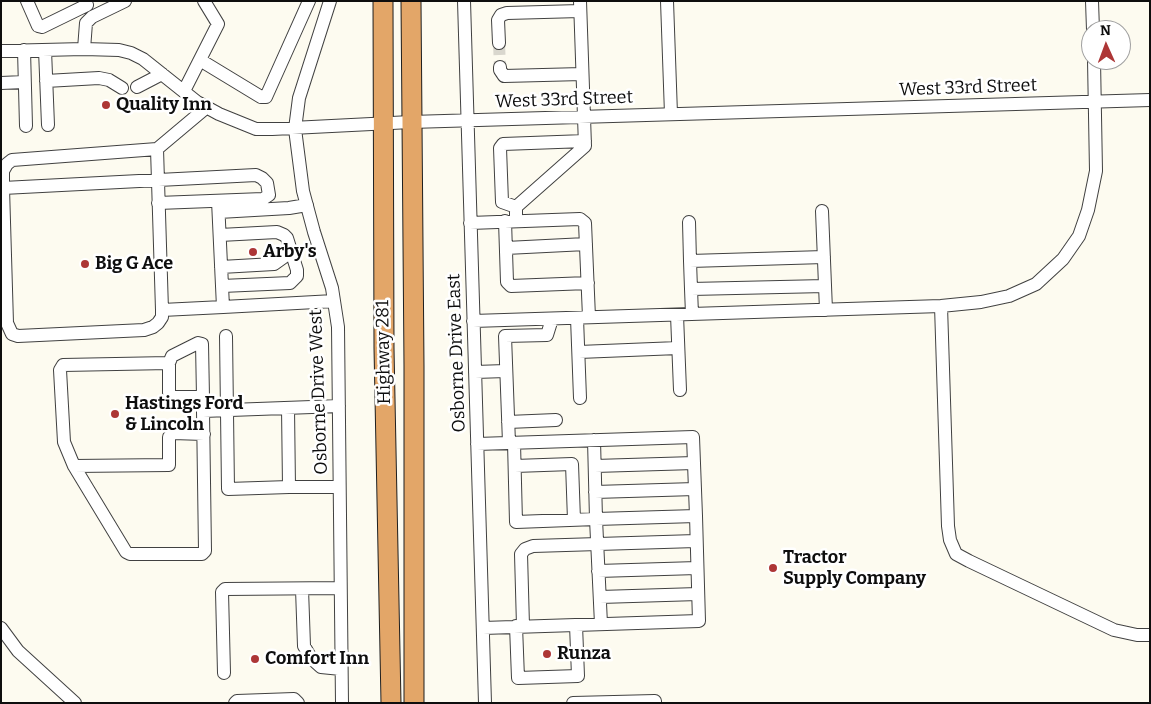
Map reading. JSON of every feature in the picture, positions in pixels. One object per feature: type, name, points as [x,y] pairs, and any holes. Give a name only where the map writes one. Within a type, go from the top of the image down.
[{"type":"highway","name":"Highway 281","points":[[383,1],[384,348],[391,703]]},
{"type":"highway","name":"Highway 281","points":[[411,1],[414,703]]},
{"type":"street","points":[[27,1],[38,26],[42,27],[88,8],[125,1]]},
{"type":"street","points":[[184,91],[218,24],[204,1]]},
{"type":"street","points":[[200,60],[261,97],[266,97],[309,1]]},
{"type":"street","name":"Osborne Drive West","points":[[330,1],[299,98],[295,129],[300,171],[307,205],[332,288],[338,327],[342,703]]},
{"type":"street","name":"Osborne Drive East","points":[[464,1],[485,703]]},
{"type":"street","points":[[667,1],[670,114]]},
{"type":"street","points":[[1092,1],[1093,20]]},
{"type":"street","points":[[498,43],[498,20],[501,15],[580,6],[585,146],[516,207],[511,221],[506,248],[507,282],[511,286],[588,283]]},
{"type":"street","points":[[84,48],[88,8]]},
{"type":"street","name":"West 33rd Street","points":[[1,51],[84,48],[119,50],[131,53],[207,107],[256,129],[295,129],[467,120],[1150,100]]},
{"type":"street","points":[[24,50],[26,126]]},
{"type":"street","points":[[45,50],[48,125]]},
{"type":"street","points":[[500,67],[504,76],[582,74]]},
{"type":"street","points":[[473,321],[941,306],[981,302],[1009,296],[1036,284],[1063,259],[1079,236],[1088,210],[1096,172],[1094,70]]},
{"type":"street","points":[[137,87],[162,74]]},
{"type":"street","points":[[46,81],[99,78],[108,80],[122,88]]},
{"type":"street","points":[[1,83],[24,82]]},
{"type":"street","points":[[157,150],[162,310],[162,317],[158,323],[144,330],[18,336],[12,334],[7,324],[3,171],[12,160],[157,150],[207,107]]},
{"type":"street","points":[[516,207],[502,202],[500,148],[503,144],[585,141]]},
{"type":"street","points":[[3,188],[256,175],[267,183],[269,195],[267,198],[218,207]]},
{"type":"street","points":[[158,203],[218,207],[289,208],[307,205]]},
{"type":"street","points":[[218,207],[223,307]]},
{"type":"street","points":[[822,211],[826,310]]},
{"type":"street","points":[[470,223],[580,219],[585,223],[588,283],[578,352],[580,398]]},
{"type":"street","points":[[689,222],[692,314]]},
{"type":"street","points":[[220,235],[284,234],[297,270],[297,276],[290,283],[222,286]]},
{"type":"street","points":[[506,248],[586,244]]},
{"type":"street","points":[[221,267],[274,264],[288,254],[290,250]]},
{"type":"street","points":[[690,261],[824,257]]},
{"type":"street","points":[[691,289],[825,286]]},
{"type":"street","points":[[162,310],[334,301]]},
{"type":"street","points":[[941,306],[948,526],[950,540],[956,554],[1114,630],[1137,635],[1150,635]]},
{"type":"street","points":[[677,314],[680,390]]},
{"type":"street","points":[[552,319],[547,335],[505,336],[508,422],[515,466],[516,522],[696,516]]},
{"type":"street","points":[[226,336],[228,489],[339,487]]},
{"type":"street","points":[[169,363],[63,365],[60,370],[64,442],[74,466],[126,552],[130,554],[202,554],[205,552],[204,434],[202,344],[198,343],[172,356],[169,363],[169,393],[173,397],[203,397]]},
{"type":"street","points":[[578,352],[678,348]]},
{"type":"street","points":[[475,372],[506,371]]},
{"type":"street","points":[[203,411],[339,406]]},
{"type":"street","points":[[288,408],[289,487]]},
{"type":"street","points":[[508,422],[556,420]]},
{"type":"street","points":[[74,466],[169,464],[169,437],[173,433],[204,434]]},
{"type":"street","points":[[477,444],[693,437],[696,516],[699,621],[483,628]]},
{"type":"street","points":[[594,440],[601,624]]},
{"type":"street","points":[[595,466],[694,462]]},
{"type":"street","points":[[515,466],[572,464],[574,520]]},
{"type":"street","points":[[596,492],[695,489]]},
{"type":"street","points":[[576,625],[578,676],[518,678],[521,554],[525,549],[533,546],[696,541]]},
{"type":"street","points":[[598,571],[697,568]]},
{"type":"street","points":[[224,673],[222,592],[225,589],[340,588]]},
{"type":"street","points":[[302,589],[304,646],[311,658],[321,668],[341,669]]},
{"type":"street","points":[[600,597],[698,594]]},
{"type":"street","points":[[1,628],[18,651],[75,703]]},
{"type":"street","points":[[236,703],[237,701],[294,699],[298,703]]},
{"type":"street","points":[[573,703],[655,701],[655,703]]},
{"type":"tunnel","points":[[499,43],[500,67]]},
{"type":"place","name":"Quality Inn","points":[[106,105]]},
{"type":"place","name":"Arby's","points":[[253,252]]},
{"type":"place","name":"Big G Ace","points":[[85,264]]},
{"type":"place","name":"Hastings Ford & Lincoln","points":[[115,414]]},
{"type":"place","name":"Tractor Supply Company","points":[[773,568]]},
{"type":"place","name":"Runza","points":[[547,654]]},
{"type":"place","name":"Comfort Inn","points":[[255,659]]}]
